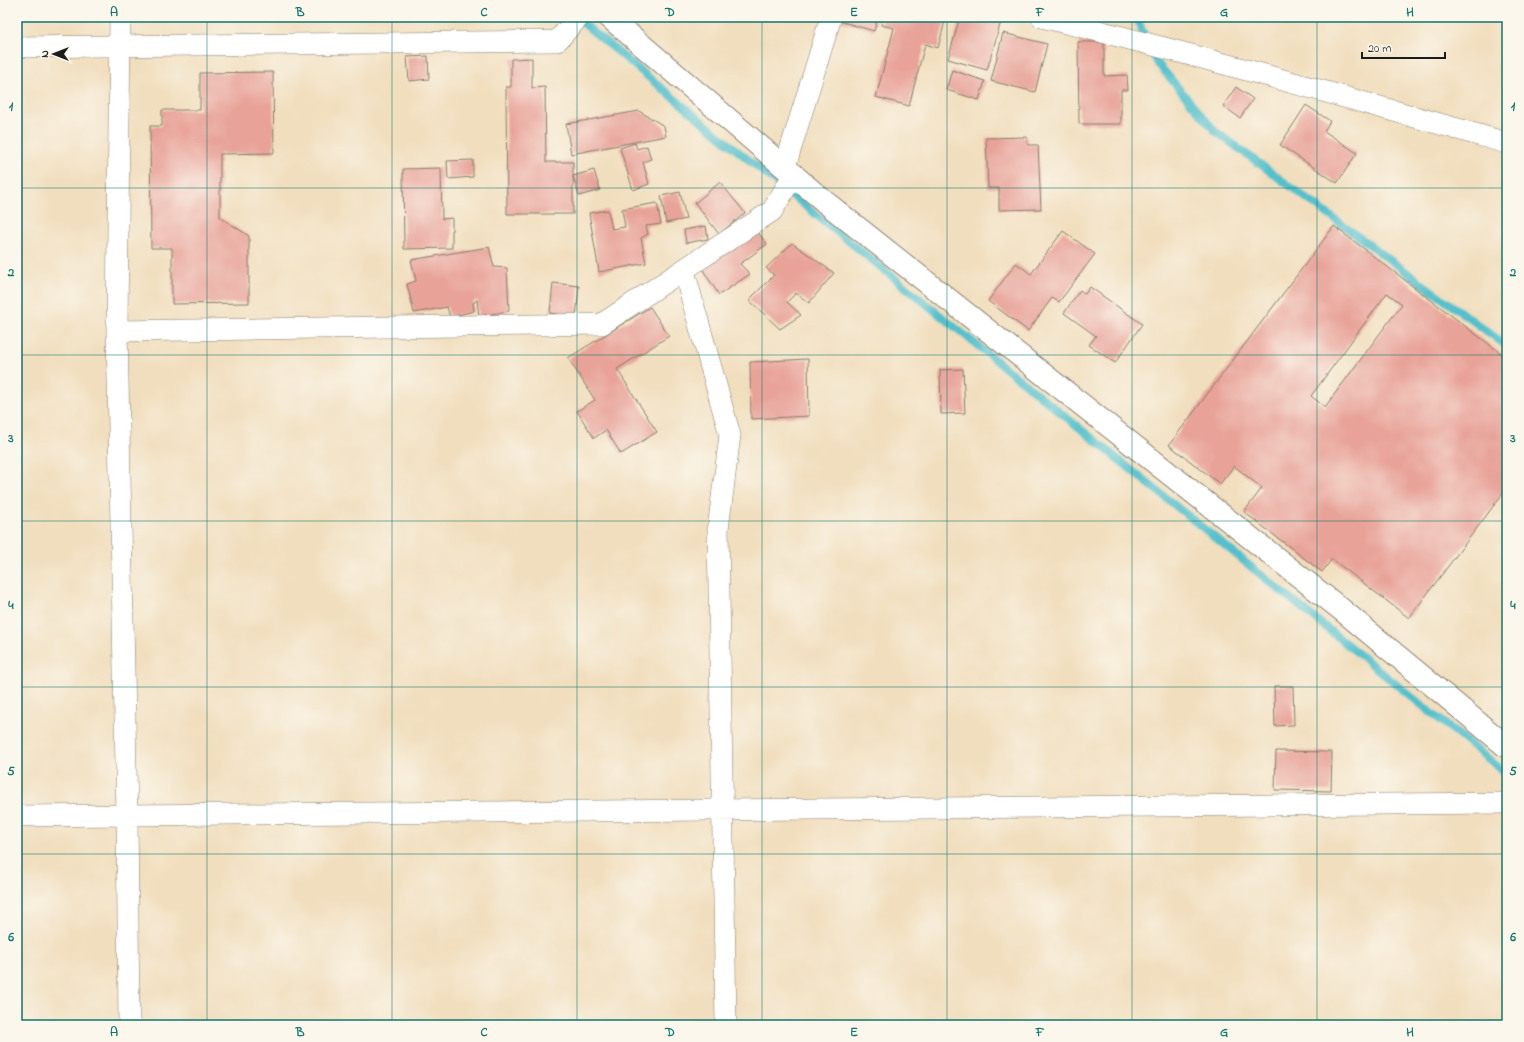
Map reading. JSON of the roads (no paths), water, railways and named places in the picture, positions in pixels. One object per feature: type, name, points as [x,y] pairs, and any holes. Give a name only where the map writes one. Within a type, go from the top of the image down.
[{"type":"street","points":[[120,17],[117,331],[127,815],[129,1025]]},
{"type":"street","points":[[17,47],[557,41],[579,17]]},
{"type":"street","points":[[609,17],[825,202],[1342,610],[1507,747]]},
{"type":"street","points":[[117,331],[602,324],[772,211],[789,170],[831,17]]},
{"type":"street","points":[[1042,17],[1121,36],[1507,143]]},
{"type":"street","points":[[684,270],[730,435],[718,529],[726,1025]]},
{"type":"street","points":[[17,816],[1507,803]]},
{"type":"waterway","points":[[1136,17],[1158,64],[1215,131],[1507,346]]},
{"type":"waterway","points":[[578,19],[767,175],[1507,774]]}]
